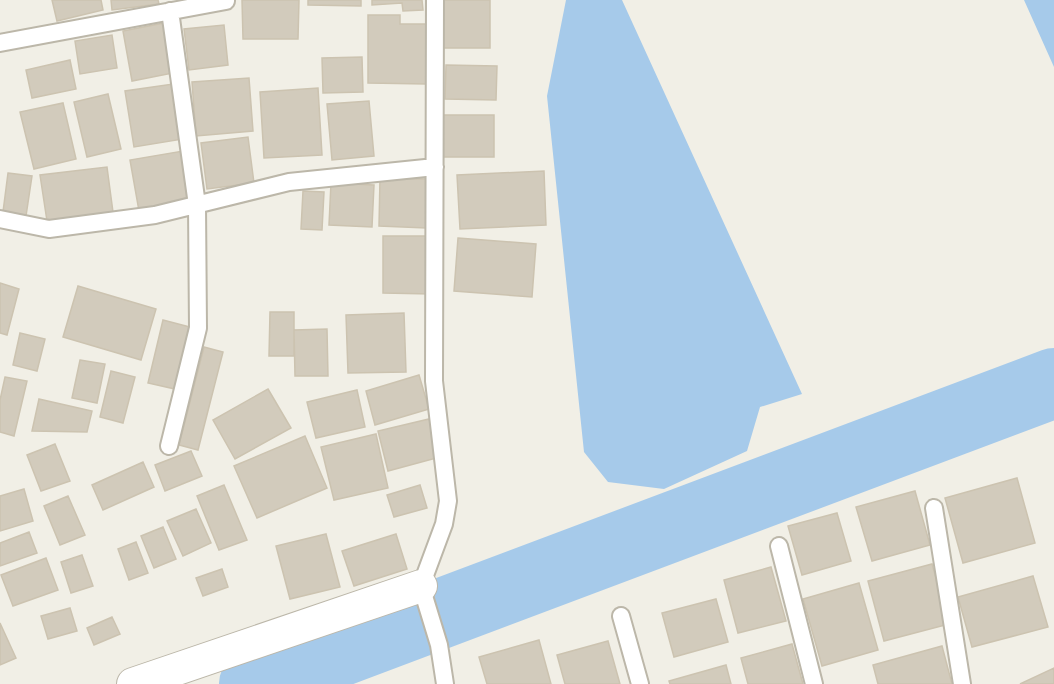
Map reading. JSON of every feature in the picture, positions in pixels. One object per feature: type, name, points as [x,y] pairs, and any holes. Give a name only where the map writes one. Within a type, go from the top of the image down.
[{"type":"street","points":[[133,684],[422,593]]},
{"type":"lane","points":[[435,0],[434,381],[448,501],[444,524],[422,593],[439,645],[445,684]]},
{"type":"lane","points":[[0,43],[226,1]]},
{"type":"lane","points":[[169,446],[198,328],[197,205],[170,11]]},
{"type":"lane","points":[[0,219],[49,229],[154,215],[289,182],[435,167]]},
{"type":"lane","points":[[934,508],[962,684]]},
{"type":"lane","points":[[779,546],[814,684]]},
{"type":"lane","points":[[621,616],[640,684]]},
{"type":"water","points":[[566,0],[622,0],[802,394],[760,407],[747,451],[664,489],[608,482],[584,452],[547,96]]},
{"type":"water","points":[[1024,0],[1054,0],[1054,67]]},
{"type":"building","points":[[52,0],[101,0],[103,10],[57,21]]},
{"type":"building","points":[[111,0],[158,0],[159,4],[112,10]]},
{"type":"building","points":[[242,0],[299,0],[298,39],[243,39]]},
{"type":"building","points":[[308,0],[361,0],[361,6],[308,5]]},
{"type":"building","points":[[372,0],[422,0],[423,10],[403,11],[402,3],[372,5]]},
{"type":"building","points":[[443,0],[490,0],[490,48],[443,48]]},
{"type":"building","points":[[368,15],[400,15],[400,24],[426,24],[426,84],[368,83]]},
{"type":"building","points":[[164,23],[173,73],[132,81],[123,31]]},
{"type":"building","points":[[224,25],[228,65],[189,70],[184,29]]},
{"type":"building","points":[[112,35],[117,68],[80,74],[75,41]]},
{"type":"building","points":[[362,57],[363,92],[323,93],[322,58]]},
{"type":"building","points":[[70,60],[76,89],[32,98],[26,70]]},
{"type":"building","points":[[446,65],[497,66],[496,100],[445,99]]},
{"type":"building","points":[[249,78],[253,131],[196,136],[192,82]]},
{"type":"building","points":[[173,84],[183,139],[134,147],[125,91]]},
{"type":"building","points":[[318,88],[322,155],[264,158],[260,92]]},
{"type":"building","points":[[108,94],[121,149],[87,157],[74,102]]},
{"type":"building","points":[[369,101],[374,156],[332,160],[327,104]]},
{"type":"building","points":[[63,103],[76,159],[34,169],[20,112]]},
{"type":"building","points":[[439,115],[494,115],[494,157],[439,157]]},
{"type":"building","points":[[248,137],[254,183],[207,189],[201,143]]},
{"type":"building","points":[[183,151],[193,202],[139,211],[130,160]]},
{"type":"building","points":[[107,167],[113,212],[47,221],[40,175]]},
{"type":"building","points":[[544,171],[546,225],[460,229],[457,175]]},
{"type":"building","points":[[8,173],[32,176],[26,216],[3,212]]},
{"type":"building","points":[[380,178],[427,179],[426,228],[379,226]]},
{"type":"building","points":[[331,183],[374,185],[372,227],[329,225]]},
{"type":"building","points":[[303,191],[324,192],[322,230],[301,229]]},
{"type":"building","points":[[383,236],[432,236],[431,294],[383,293]]},
{"type":"building","points":[[458,238],[536,244],[532,297],[454,291]]},
{"type":"building","points":[[0,283],[19,289],[7,335],[0,333]]},
{"type":"building","points":[[78,286],[156,309],[141,360],[63,337]]},
{"type":"building","points":[[270,312],[294,312],[294,356],[269,356]]},
{"type":"building","points":[[404,313],[406,372],[348,373],[346,315]]},
{"type":"building","points":[[163,320],[190,327],[175,389],[148,383]]},
{"type":"building","points":[[327,329],[328,376],[295,376],[294,330]]},
{"type":"building","points":[[20,333],[45,339],[37,371],[13,365]]},
{"type":"building","points":[[204,347],[223,352],[198,450],[179,445]]},
{"type":"building","points":[[80,360],[105,364],[97,403],[72,398]]},
{"type":"building","points":[[111,371],[135,377],[123,423],[100,417]]},
{"type":"building","points":[[419,375],[429,409],[375,425],[366,391]]},
{"type":"building","points":[[5,377],[27,381],[14,436],[0,432],[0,400]]},
{"type":"building","points":[[268,389],[291,428],[235,459],[213,420]]},
{"type":"building","points":[[357,390],[365,427],[316,438],[307,402]]},
{"type":"building","points":[[39,399],[92,411],[87,432],[32,431]]},
{"type":"building","points":[[429,419],[440,457],[388,471],[378,431]]},
{"type":"building","points":[[376,434],[388,488],[334,500],[321,447]]},
{"type":"building","points":[[305,436],[327,488],[257,518],[234,466]]},
{"type":"building","points":[[55,444],[70,481],[41,491],[27,455]]},
{"type":"building","points":[[191,451],[202,476],[165,491],[155,465]]},
{"type":"building","points":[[143,462],[154,487],[103,510],[92,485]]},
{"type":"building","points":[[1017,478],[1035,543],[963,563],[945,498]]},
{"type":"building","points":[[224,485],[247,540],[219,550],[197,496]]},
{"type":"building","points":[[420,485],[427,508],[394,517],[387,495]]},
{"type":"building","points":[[24,489],[33,521],[0,531],[0,496]]},
{"type":"building","points":[[915,491],[930,545],[872,561],[856,507]]},
{"type":"building","points":[[68,496],[85,535],[60,545],[44,506]]},
{"type":"building","points":[[196,509],[211,543],[183,556],[167,521]]},
{"type":"building","points":[[837,513],[851,561],[802,575],[788,526]]},
{"type":"building","points":[[163,527],[176,559],[154,568],[141,536]]},
{"type":"building","points":[[29,532],[37,553],[0,566],[0,543]]},
{"type":"building","points":[[326,534],[340,587],[290,599],[276,546]]},
{"type":"building","points":[[396,534],[407,569],[354,586],[342,551]]},
{"type":"building","points":[[136,542],[148,573],[129,580],[118,549]]},
{"type":"building","points":[[82,555],[93,586],[71,593],[61,562]]},
{"type":"building","points":[[46,558],[58,590],[13,606],[1,575]]},
{"type":"building","points":[[932,564],[949,624],[884,641],[868,581]]},
{"type":"building","points":[[771,567],[786,621],[738,633],[724,580]]},
{"type":"building","points":[[222,569],[228,587],[203,596],[196,578]]},
{"type":"building","points":[[1033,576],[1048,627],[972,647],[958,597]]},
{"type":"building","points":[[859,583],[878,650],[822,666],[803,599]]},
{"type":"building","points":[[716,599],[728,642],[674,657],[662,613]]},
{"type":"building","points":[[70,608],[77,631],[48,639],[41,616]]},
{"type":"building","points":[[112,617],[120,634],[94,645],[87,628]]},
{"type":"building","points":[[0,623],[16,658],[0,665]]},
{"type":"building","points":[[539,640],[551,684],[487,684],[479,657]]},
{"type":"building","points":[[608,641],[620,684],[565,684],[557,655]]},
{"type":"building","points":[[792,644],[803,684],[748,684],[741,658]]},
{"type":"building","points":[[942,646],[952,684],[878,684],[873,665]]},
{"type":"building","points":[[726,665],[731,684],[670,684],[669,681]]},
{"type":"building","points":[[1054,668],[1054,684],[1020,684]]},
{"type":"waterway","points":[[254,684],[1054,383]]}]
